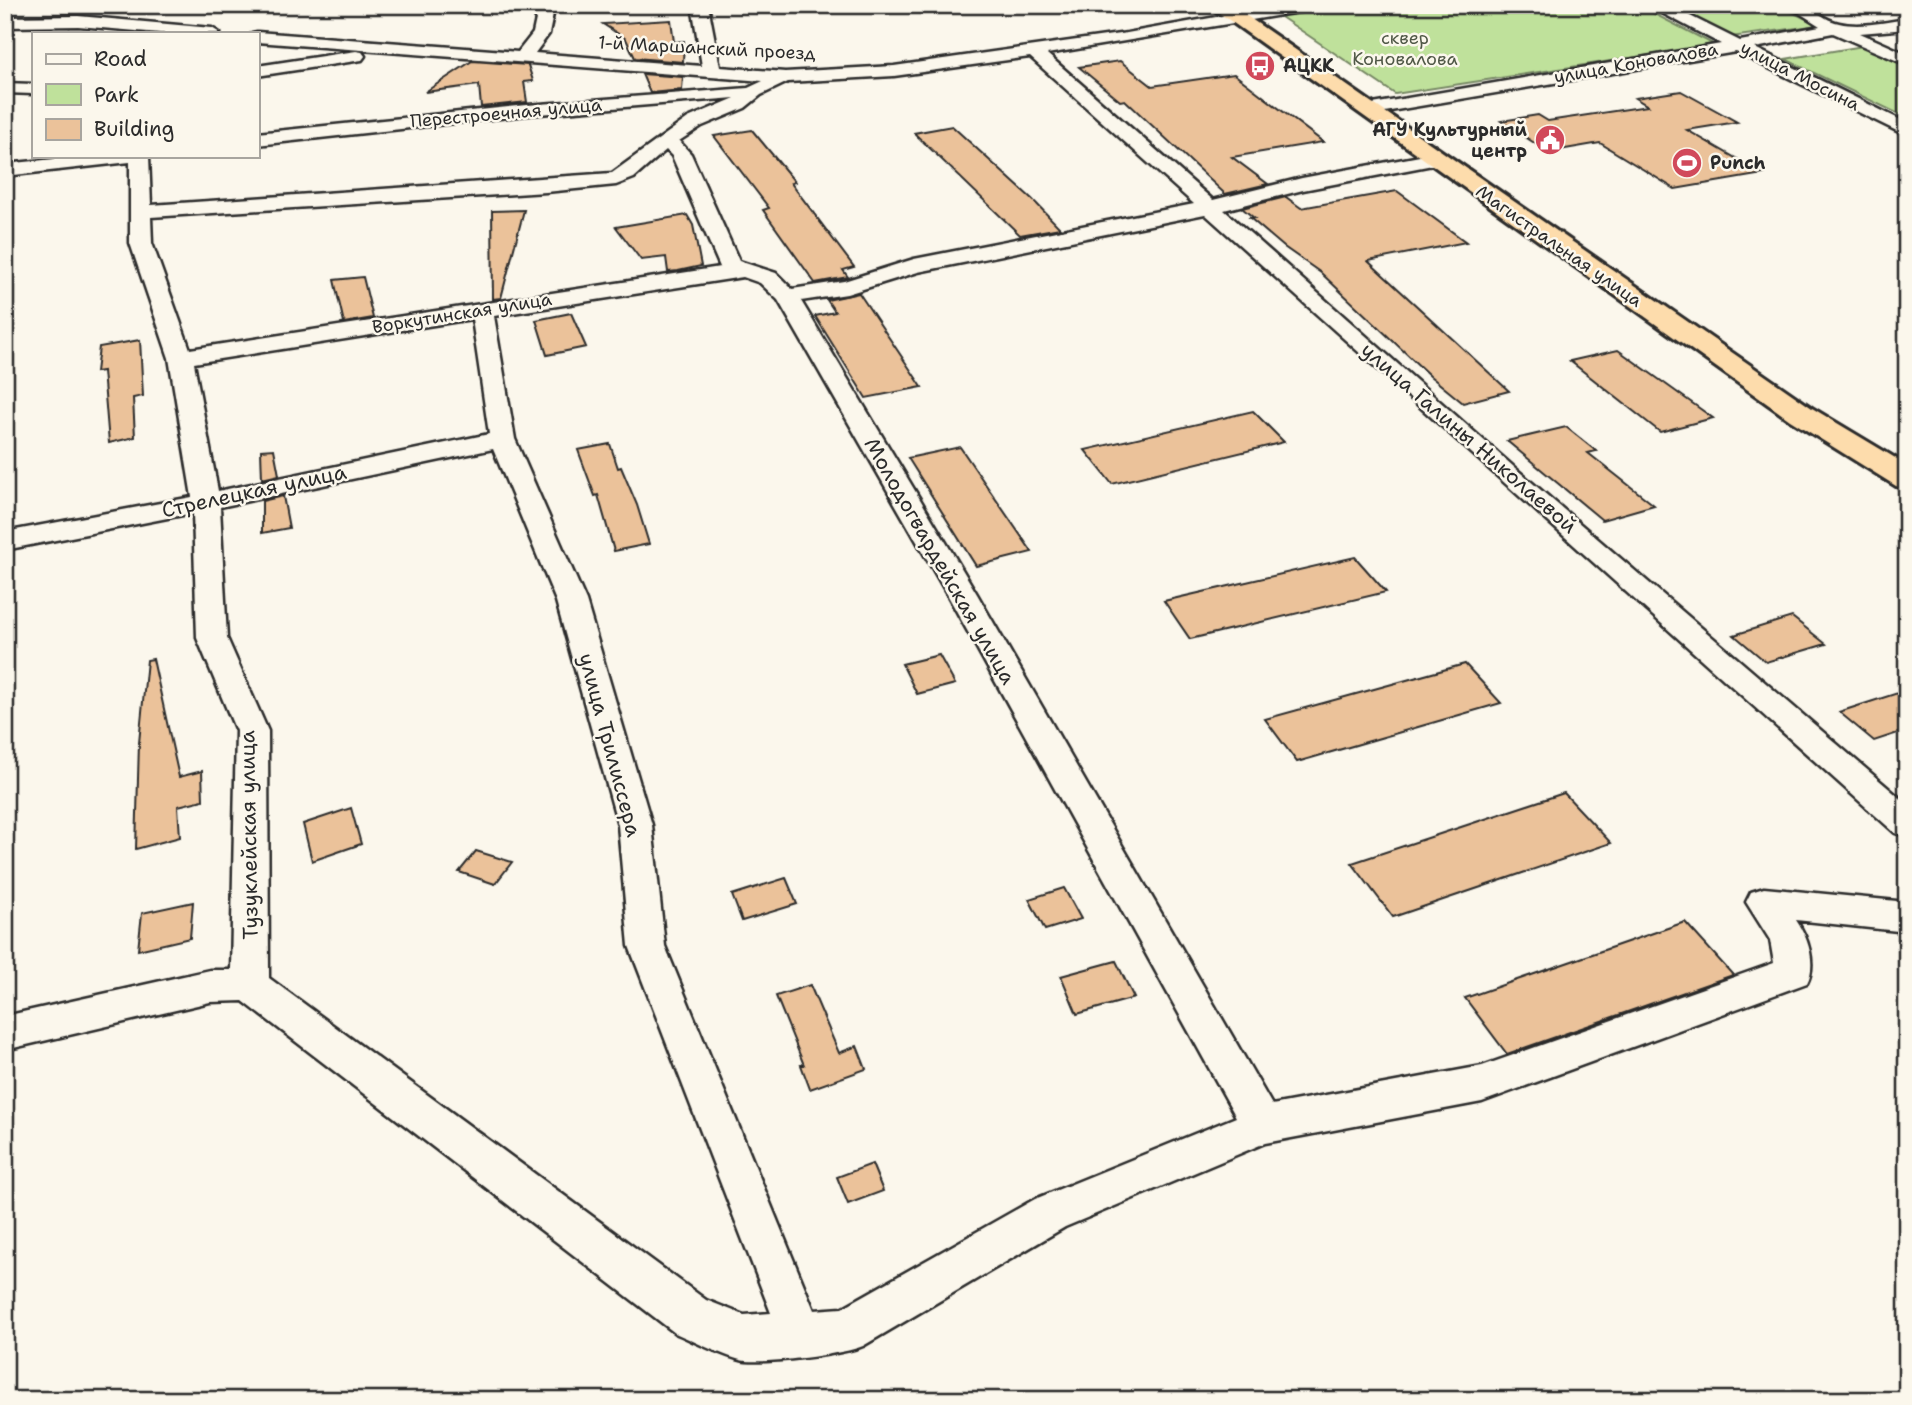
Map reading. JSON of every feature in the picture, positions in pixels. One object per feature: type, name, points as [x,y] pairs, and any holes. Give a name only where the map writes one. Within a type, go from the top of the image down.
[{"type":"highway","name":"Магистральная улица","points":[[1217,11],[1367,110],[1801,414],[1907,479]]},
{"type":"street","points":[[522,58],[541,34],[547,5]]},
{"type":"street","points":[[700,5],[712,71]]},
{"type":"street","name":"1-й Маршанский проезд","points":[[259,37],[785,76],[894,71],[1127,38],[1217,11],[1311,5]]},
{"type":"street","name":"улица Мосина","points":[[1655,5],[1907,130]]},
{"type":"street","points":[[1795,5],[1835,28],[1907,61]]},
{"type":"street","points":[[5,22],[78,21],[201,32]]},
{"type":"street","name":"улица Коновалова","points":[[1367,110],[1671,59],[1835,28],[1880,28],[1907,24]]},
{"type":"street","points":[[259,71],[335,61],[396,48]]},
{"type":"street","name":"улица Галины Николаевой","points":[[1032,50],[1212,207],[1449,423],[1760,691],[1907,824]]},
{"type":"street","points":[[140,212],[546,186],[616,178],[627,174],[667,140],[695,122],[739,104],[755,91],[785,76]]},
{"type":"street","points":[[5,88],[32,89]]},
{"type":"street","name":"Перестроечная улица","points":[[259,139],[527,110],[755,91]]},
{"type":"street","name":"Молодогвардейская улица","points":[[667,140],[681,154],[730,265],[768,278],[787,296],[962,594],[1262,1125]]},
{"type":"street","points":[[5,170],[119,158]]},
{"type":"street","name":"Тузуклейская улица","points":[[138,158],[141,243],[181,358],[206,502],[212,638],[252,731],[250,985]]},
{"type":"street","points":[[787,296],[847,287],[914,266],[1212,207],[1301,184],[1436,159]]},
{"type":"street","name":"Воркутинская улица","points":[[181,358],[743,270]]},
{"type":"street","name":"улица Трилиссера","points":[[482,310],[502,439],[571,601],[628,798],[635,825],[647,946],[802,1335]]},
{"type":"street","name":"Стрелецкая улица","points":[[5,541],[206,502],[502,439]]},
{"type":"street","points":[[5,1033],[210,986],[250,985],[691,1317],[744,1338],[802,1335],[847,1330],[1050,1213],[1262,1125],[1482,1084],[1794,972],[1788,937],[1764,902],[1907,917]]},
{"type":"green space","name":"сквер Коновалова","points":[[1353,5],[1637,5],[1715,45],[1395,94],[1278,15]]},
{"type":"green space","points":[[1668,5],[1777,5],[1819,25],[1731,37]]},
{"type":"green space","points":[[1863,46],[1907,67],[1907,118],[1785,59]]},
{"type":"building","points":[[671,20],[674,42],[684,41],[683,62],[635,58],[626,39],[603,24]]},
{"type":"building","points":[[472,61],[528,65],[533,81],[524,82],[527,102],[481,107],[479,85],[425,92]]},
{"type":"building","points":[[1120,61],[1152,86],[1234,74],[1323,142],[1232,157],[1268,184],[1225,194],[1125,100],[1120,101],[1079,67]]},
{"type":"building","points":[[642,74],[683,77],[682,90],[650,93]]},
{"type":"building","points":[[1681,91],[1737,122],[1687,130],[1763,174],[1675,189],[1600,143],[1548,152],[1501,121],[1538,115],[1548,121],[1648,106],[1635,98]]},
{"type":"building","points":[[952,126],[1060,228],[1020,235],[914,133]]},
{"type":"building","points":[[752,130],[795,182],[791,183],[854,267],[843,270],[848,277],[815,283],[763,210],[769,208],[714,136]]},
{"type":"building","points":[[1397,191],[1466,242],[1368,261],[1509,391],[1463,403],[1430,376],[1321,273],[1284,247],[1242,208],[1286,197],[1301,208]]},
{"type":"building","points":[[524,210],[501,298],[493,299],[492,211]]},
{"type":"building","points":[[687,215],[693,225],[701,266],[678,271],[668,272],[666,257],[641,260],[616,227]]},
{"type":"building","points":[[363,277],[373,318],[344,323],[334,280]]},
{"type":"building","points":[[859,293],[922,387],[866,398],[815,316],[835,312],[827,300]]},
{"type":"building","points":[[571,313],[586,347],[547,355],[536,320]]},
{"type":"building","points":[[140,340],[143,396],[133,398],[135,437],[109,443],[103,371],[96,372],[99,347]]},
{"type":"building","points":[[1618,350],[1713,418],[1660,432],[1570,361]]},
{"type":"building","points":[[1253,411],[1284,442],[1112,484],[1085,450]]},
{"type":"building","points":[[1566,427],[1596,451],[1588,453],[1654,505],[1602,520],[1507,441]]},
{"type":"building","points":[[610,444],[618,468],[621,467],[637,505],[649,544],[614,551],[598,495],[595,496],[578,450]]},
{"type":"building","points":[[960,447],[1032,552],[976,566],[908,458]]},
{"type":"building","points":[[274,449],[279,475],[262,479],[261,450]]},
{"type":"building","points":[[283,496],[289,528],[262,533],[262,501]]},
{"type":"building","points":[[1355,557],[1386,592],[1190,639],[1164,601]]},
{"type":"building","points":[[1792,617],[1826,644],[1766,662],[1734,635]]},
{"type":"building","points":[[939,655],[955,684],[917,694],[902,664]]},
{"type":"building","points":[[153,659],[179,777],[202,771],[203,800],[178,806],[180,837],[136,849],[139,743],[147,660]]},
{"type":"building","points":[[1465,664],[1501,703],[1297,762],[1265,719]]},
{"type":"building","points":[[1907,690],[1907,730],[1874,741],[1839,712]]},
{"type":"building","points":[[1564,793],[1611,843],[1393,917],[1352,863]]},
{"type":"building","points":[[351,808],[361,844],[312,861],[303,824]]},
{"type":"building","points":[[476,851],[512,862],[495,884],[459,872]]},
{"type":"building","points":[[786,878],[797,904],[742,921],[732,895]]},
{"type":"building","points":[[1064,888],[1081,919],[1045,930],[1029,899]]},
{"type":"building","points":[[193,902],[190,938],[138,950],[142,913]]},
{"type":"building","points":[[1685,922],[1733,975],[1507,1054],[1465,998]]},
{"type":"building","points":[[1116,961],[1134,998],[1077,1014],[1061,976]]},
{"type":"building","points":[[810,985],[839,1053],[857,1046],[866,1069],[810,1089],[801,1065],[804,1065],[776,996]]},
{"type":"building","points":[[872,1164],[883,1191],[848,1204],[837,1177]]},
{"type":"place","name":"АЦКК","points":[[1260,66]]},
{"type":"place","name":"АГУ Культурный центр","points":[[1550,140]]},
{"type":"place","name":"Punch","points":[[1687,163]]}]
